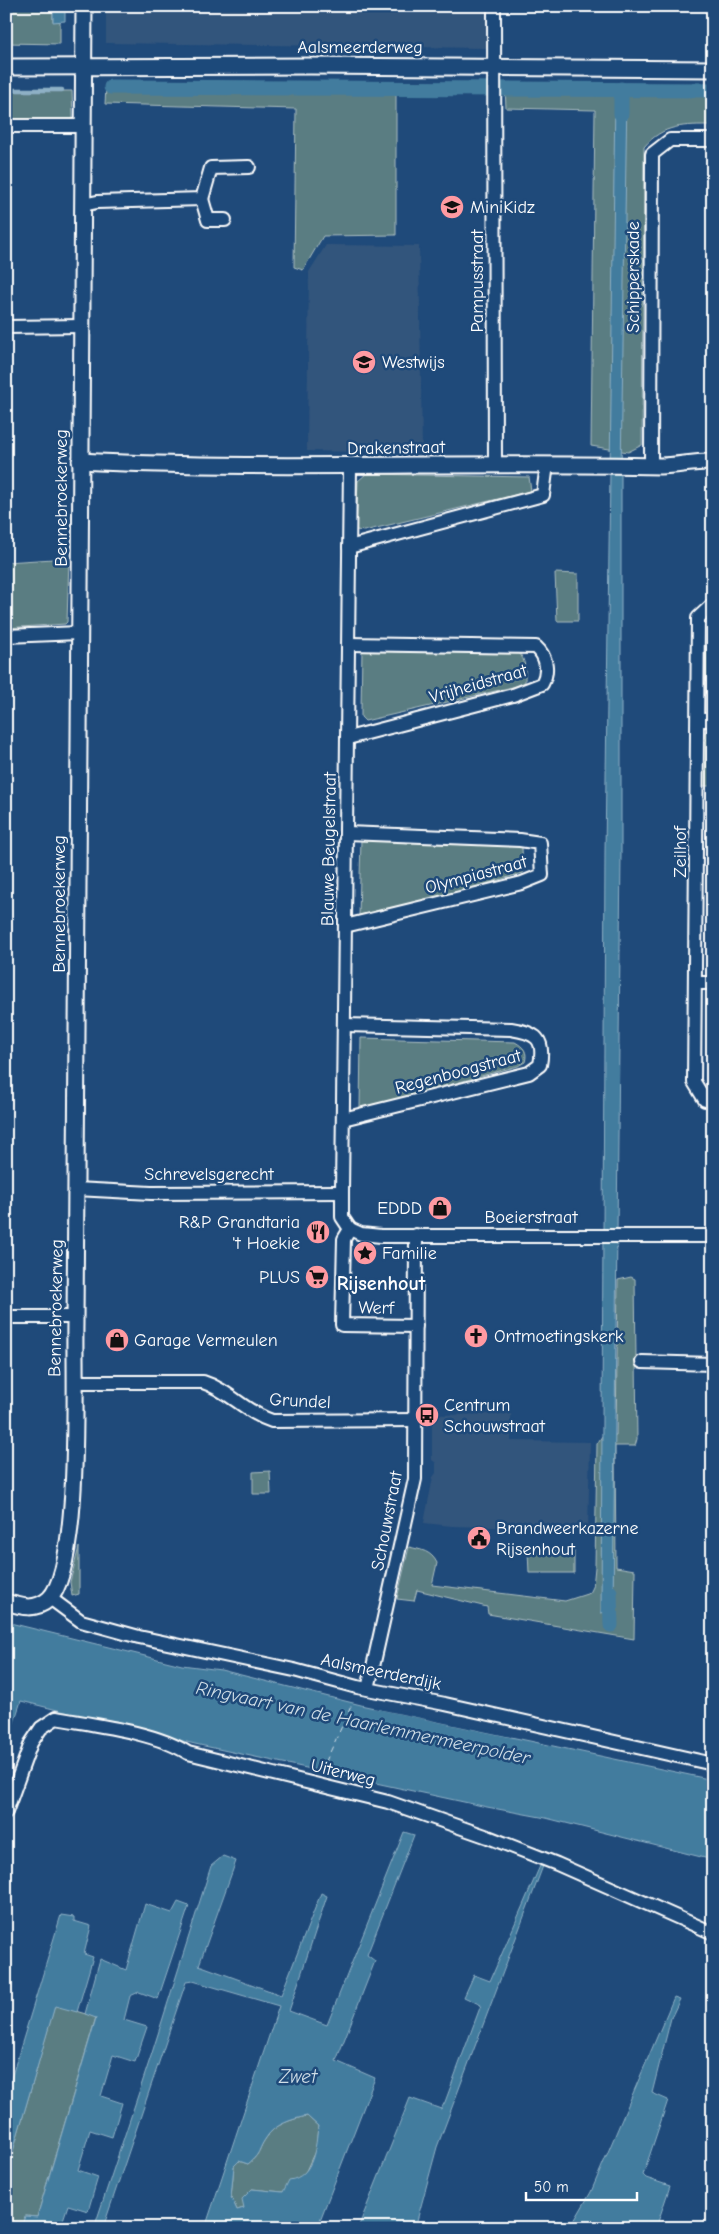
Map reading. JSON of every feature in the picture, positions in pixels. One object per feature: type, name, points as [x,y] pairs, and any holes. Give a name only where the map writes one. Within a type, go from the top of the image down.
[{"type":"street","name":"Bennebroekerweg","points":[[50,1598],[58,1586],[64,1570],[71,1532],[76,1189],[84,6]]},
{"type":"street","name":"Pampusstraat","points":[[494,6],[495,465]]},
{"type":"street","name":"Aalsmeerderweg","points":[[6,67],[84,66],[493,71],[713,69]]},
{"type":"street","points":[[6,126],[84,126]]},
{"type":"street","name":"Schipperskade","points":[[651,466],[652,154],[670,140],[713,140]]},
{"type":"street","points":[[225,220],[208,220],[202,200],[211,168],[249,167]]},
{"type":"street","points":[[83,205],[97,202],[202,200]]},
{"type":"street","points":[[6,327],[82,326]]},
{"type":"street","name":"Drakenstraat","points":[[80,462],[350,467],[547,464],[651,466],[713,462]]},
{"type":"street","points":[[349,546],[543,495],[547,464]]},
{"type":"street","name":"Blauwe Beugelstraat","points":[[350,467],[342,1192],[342,1217],[350,1229]]},
{"type":"street","name":"Zeilhof","points":[[713,604],[698,618],[694,1082],[705,1100],[713,1100]]},
{"type":"street","points":[[6,636],[79,633]]},
{"type":"street","name":"Vrijheidstraat","points":[[348,738],[513,695],[542,684],[545,678],[546,664],[544,654],[536,647],[349,644]]},
{"type":"street","points":[[698,720],[713,720]]},
{"type":"street","name":"Olympiastraat","points":[[345,926],[503,887],[542,875],[540,843],[520,840],[347,833]]},
{"type":"street","points":[[696,983],[713,983]]},
{"type":"street","name":"Regenboogstraat","points":[[343,1118],[529,1073],[540,1065],[542,1052],[539,1040],[529,1032],[345,1025]]},
{"type":"street","name":"Schrevelsgerecht","points":[[76,1189],[151,1193],[342,1192]]},
{"type":"street","name":"Boeierstraat","points":[[350,1229],[361,1234],[416,1236],[713,1236]]},
{"type":"street","name":"Werf","points":[[350,1229],[344,1239],[342,1325],[416,1326],[416,1236]]},
{"type":"street","points":[[6,1317],[74,1317]]},
{"type":"street","name":"Schouwstraat","points":[[368,1689],[412,1499],[416,1466],[416,1326]]},
{"type":"street","points":[[642,1362],[713,1364]]},
{"type":"street","name":"Grundel","points":[[74,1377],[81,1382],[203,1382],[217,1386],[259,1417],[272,1421],[416,1420]]},
{"type":"street","points":[[6,1602],[27,1608],[40,1605],[50,1598]]},
{"type":"street","name":"Aalsmeerderdijk","points":[[50,1598],[81,1621],[97,1626],[368,1689],[445,1704],[713,1764]]},
{"type":"street","name":"Uiterweg","points":[[6,1812],[32,1743],[41,1728],[56,1718],[125,1731],[179,1748],[188,1753],[388,1802],[488,1836],[713,1933]]},
{"type":"shaded area","points":[[106,6],[487,6],[487,48],[106,43]]},
{"type":"shaded area","name":"Westwijs","points":[[326,245],[419,246],[422,453],[307,451],[309,272]]},
{"type":"shaded area","points":[[511,1414],[511,1441],[590,1442],[588,1529],[452,1526],[424,1523],[433,1477],[436,1473],[436,1463],[432,1460],[432,1415]]},
{"type":"green space","points":[[6,6],[53,6],[53,21],[60,21],[60,44],[6,43]]},
{"type":"green space","points":[[106,87],[396,89],[396,235],[323,236],[303,270],[294,267],[296,109],[105,104]]},
{"type":"green space","points":[[505,88],[713,90],[713,125],[675,127],[651,139],[644,147],[642,445],[628,452],[591,446],[595,110],[506,108]]},
{"type":"green space","points":[[6,91],[72,91],[73,118],[67,120],[6,119]]},
{"type":"green space","points":[[366,474],[529,477],[531,491],[364,531],[356,530],[358,481]]},
{"type":"green space","points":[[69,558],[67,622],[65,624],[6,628],[6,562]]},
{"type":"green space","points":[[555,573],[578,574],[578,621],[557,621]]},
{"type":"green space","points":[[713,644],[713,714],[705,714],[706,645]]},
{"type":"green space","points":[[362,650],[518,652],[524,662],[525,682],[517,686],[365,721],[361,717]]},
{"type":"green space","points":[[713,726],[713,786],[703,786],[703,734]]},
{"type":"green space","points":[[361,839],[516,843],[522,848],[523,873],[447,895],[359,916]]},
{"type":"green space","points":[[361,1038],[515,1042],[524,1050],[526,1058],[525,1062],[518,1066],[360,1109]]},
{"type":"green space","points":[[631,1277],[635,1279],[637,1439],[635,1446],[615,1446],[616,1567],[635,1570],[634,1639],[488,1614],[487,1607],[417,1590],[414,1601],[397,1599],[409,1547],[426,1552],[435,1559],[437,1563],[432,1585],[565,1601],[590,1593],[593,1587],[595,1567],[597,1444],[602,1436],[616,1435],[618,1280]]},
{"type":"green space","points":[[270,1471],[271,1494],[253,1494],[253,1472]]},
{"type":"green space","points":[[79,1547],[79,1594],[72,1596],[70,1582]]},
{"type":"green space","points":[[574,1550],[574,1573],[529,1573],[528,1551]]},
{"type":"green space","points":[[55,2005],[96,2017],[37,2217],[26,2216],[21,2228],[6,2228],[6,2175]]},
{"type":"green space","points":[[307,2116],[318,2126],[316,2149],[305,2173],[283,2192],[252,2189],[244,2208],[237,2210],[231,2197],[234,2166],[239,2161],[248,2164],[257,2154],[269,2133],[274,2129],[290,2121]]},
{"type":"water","points":[[53,6],[65,6],[65,21],[53,22]]},
{"type":"water","points":[[615,94],[627,94],[621,471],[621,853],[613,1611],[601,1613],[605,853]]},
{"type":"water","name":"Ringvaart van de Haarlemmermeerpolder","points":[[6,1622],[182,1665],[221,1670],[365,1706],[713,1780],[713,1860],[546,1818],[195,1744],[21,1701],[6,1747],[6,1717],[11,1698],[6,1697]]},
{"type":"water","name":"Zwet","points":[[404,1832],[414,1835],[367,1955],[375,1961],[336,2061],[375,2078],[317,2228],[205,2228],[279,2006],[193,1981],[186,1982],[103,2228],[94,2228],[211,1866],[223,1856],[236,1861],[199,1965],[281,1995],[321,1893],[327,1896],[289,2011],[327,2025]],"holes":[[[307,2116],[318,2126],[315,2151],[309,2167],[304,2173],[297,2178],[289,2180],[283,2192],[252,2189],[242,2199],[244,2208],[237,2210],[231,2197],[234,2166],[239,2161],[248,2164],[257,2154],[269,2133],[284,2123]]]},
{"type":"water","points":[[540,1866],[543,1866],[437,2147],[415,2228],[358,2228],[410,2098],[441,2109],[445,2102],[481,2005],[464,1997],[474,1975],[490,1981]]},
{"type":"water","points":[[178,1902],[189,1906],[158,1999],[139,1992],[130,1996],[124,2020],[147,2027],[135,2062],[113,2055],[101,2096],[122,2103],[112,2137],[90,2130],[78,2170],[98,2177],[88,2211],[68,2205],[63,2220],[64,2228],[21,2228],[25,2216],[37,2217],[96,2018],[85,2014],[100,1959],[126,1970],[145,1904],[172,1913]]},
{"type":"water","points":[[61,1915],[74,1917],[74,1921],[91,1926],[84,1954],[93,1957],[77,2012],[55,2006],[6,2175],[6,2081],[10,2082]]},
{"type":"water","points":[[674,1997],[680,1999],[671,2018],[652,2093],[668,2100],[643,2175],[646,2178],[670,2186],[656,2228],[570,2228],[591,2192]]},
{"type":"pier","points":[[373,1705],[512,1735],[511,1737],[373,1708]]},
{"type":"waterway","points":[[111,87],[713,90]]},
{"type":"waterway","points":[[621,89],[621,114]]},
{"type":"waterway","points":[[6,90],[62,90]]},
{"type":"waterway","points":[[610,1592],[611,1625]]},
{"type":"ferry route","points":[[321,1772],[353,1702]]},
{"type":"place","name":"MiniKidz","points":[[452,207]]},
{"type":"place","name":"Westwijs","points":[[364,362]]},
{"type":"place","name":"EDDD","points":[[440,1208]]},
{"type":"place","name":"R&P Grandtaria 't Hoekie","points":[[318,1232]]},
{"type":"place","name":"Familie","points":[[365,1253]]},
{"type":"place","name":"PLUS","points":[[317,1277]]},
{"type":"place","name":"Ontmoetingskerk","points":[[476,1336]]},
{"type":"place","name":"Garage Vermeulen","points":[[117,1340]]},
{"type":"place","name":"Centrum Schouwstraat","points":[[427,1415]]},
{"type":"place","name":"Brandweerkazerne Rijsenhout","points":[[479,1538]]},
{"type":"district","name":"Rijsenhout","points":[[381,1283]]}]
